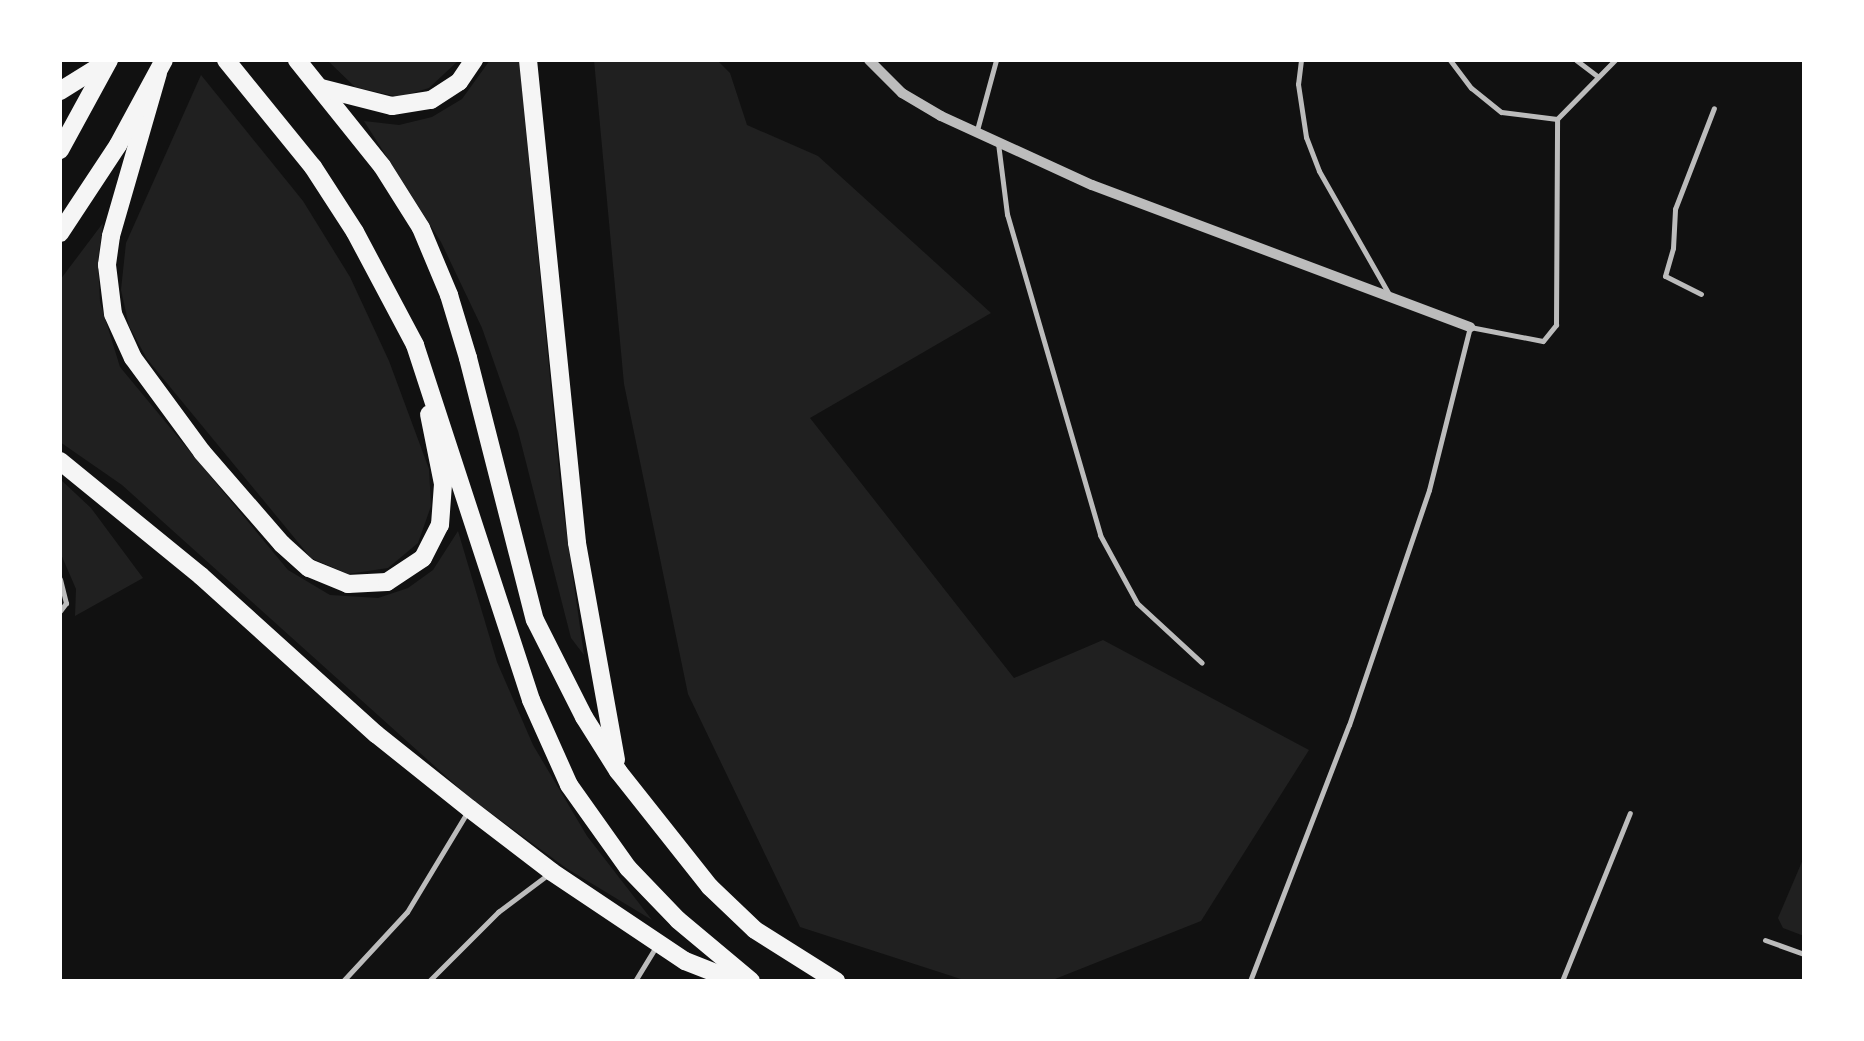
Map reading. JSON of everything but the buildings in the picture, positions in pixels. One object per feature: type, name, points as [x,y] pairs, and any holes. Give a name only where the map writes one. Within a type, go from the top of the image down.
[{"type":"highway","points":[[226,60],[334,200],[415,345],[531,700],[570,786],[628,868],[678,920],[752,981]]},
{"type":"highway","points":[[297,60],[382,166],[428,245],[468,358],[535,620],[558,672],[618,771],[710,887],[755,930],[836,981]]},
{"type":"highway","points":[[321,88],[392,106],[431,100],[459,82],[474,60]]},
{"type":"highway","points":[[528,60],[577,542],[618,771]]},
{"type":"highway","points":[[60,91],[109,61]]},
{"type":"highway","points":[[60,150],[109,61]]},
{"type":"highway","points":[[161,66],[111,236],[107,265],[113,314],[133,358],[161,399],[282,544],[309,568],[348,584],[387,582],[423,558],[440,526],[442,484],[415,345]]},
{"type":"highway","points":[[60,232],[161,66]]},
{"type":"highway","points":[[60,462],[201,576],[317,682],[552,872],[698,968],[736,981]]},
{"type":"street","points":[[868,60],[902,94],[1092,185],[1470,327]]},
{"type":"lane","points":[[976,132],[996,60]]},
{"type":"lane","points":[[1301,60],[1298,84],[1306,137],[1319,171],[1389,294]]},
{"type":"lane","points":[[1450,60],[1471,88],[1501,112],[1556,119]]},
{"type":"lane","points":[[1576,60],[1597,76]]},
{"type":"lane","points":[[1250,981],[1349,725],[1429,490],[1470,327],[1543,340],[1554,331],[1556,119],[1615,60]]},
{"type":"lane","points":[[1701,294],[1665,276],[1674,248],[1675,209],[1714,108]]},
{"type":"lane","points":[[998,142],[1006,214],[1100,535],[1137,603],[1202,664]]},
{"type":"lane","points":[[60,579],[66,603],[60,612]]},
{"type":"lane","points":[[344,981],[407,912],[470,809]]},
{"type":"lane","points":[[1562,981],[1630,813]]},
{"type":"lane","points":[[429,981],[498,912],[552,872]]},
{"type":"lane","points":[[1765,940],[1804,954]]},
{"type":"lane","points":[[635,981],[658,943]]},
{"type":"shaded area","points":[[327,60],[459,60],[429,88],[399,97],[355,87]]},
{"type":"shaded area","points":[[490,60],[519,60],[562,501],[584,655],[571,638],[518,431],[482,328],[441,242],[364,121],[399,125],[432,117],[462,99]]},
{"type":"shaded area","points":[[594,60],[717,60],[730,73],[747,125],[818,156],[991,313],[810,418],[1014,678],[1103,640],[1309,750],[1201,921],[1050,981],[967,981],[800,927],[688,694],[624,384]]},
{"type":"shaded area","points":[[201,75],[303,201],[350,277],[389,361],[429,469],[431,506],[418,543],[388,568],[348,574],[311,558],[147,359],[129,326],[121,290],[126,243]]},
{"type":"shaded area","points":[[103,223],[98,260],[100,302],[120,367],[288,570],[330,595],[378,598],[408,588],[433,570],[458,531],[497,662],[533,745],[587,836],[652,920],[566,868],[469,797],[122,485],[60,442],[60,280]]},
{"type":"shaded area","points":[[60,479],[91,508],[143,578],[75,616],[76,589],[60,552]]},
{"type":"shaded area","points":[[1804,857],[1804,936],[1783,928],[1778,918]]}]
